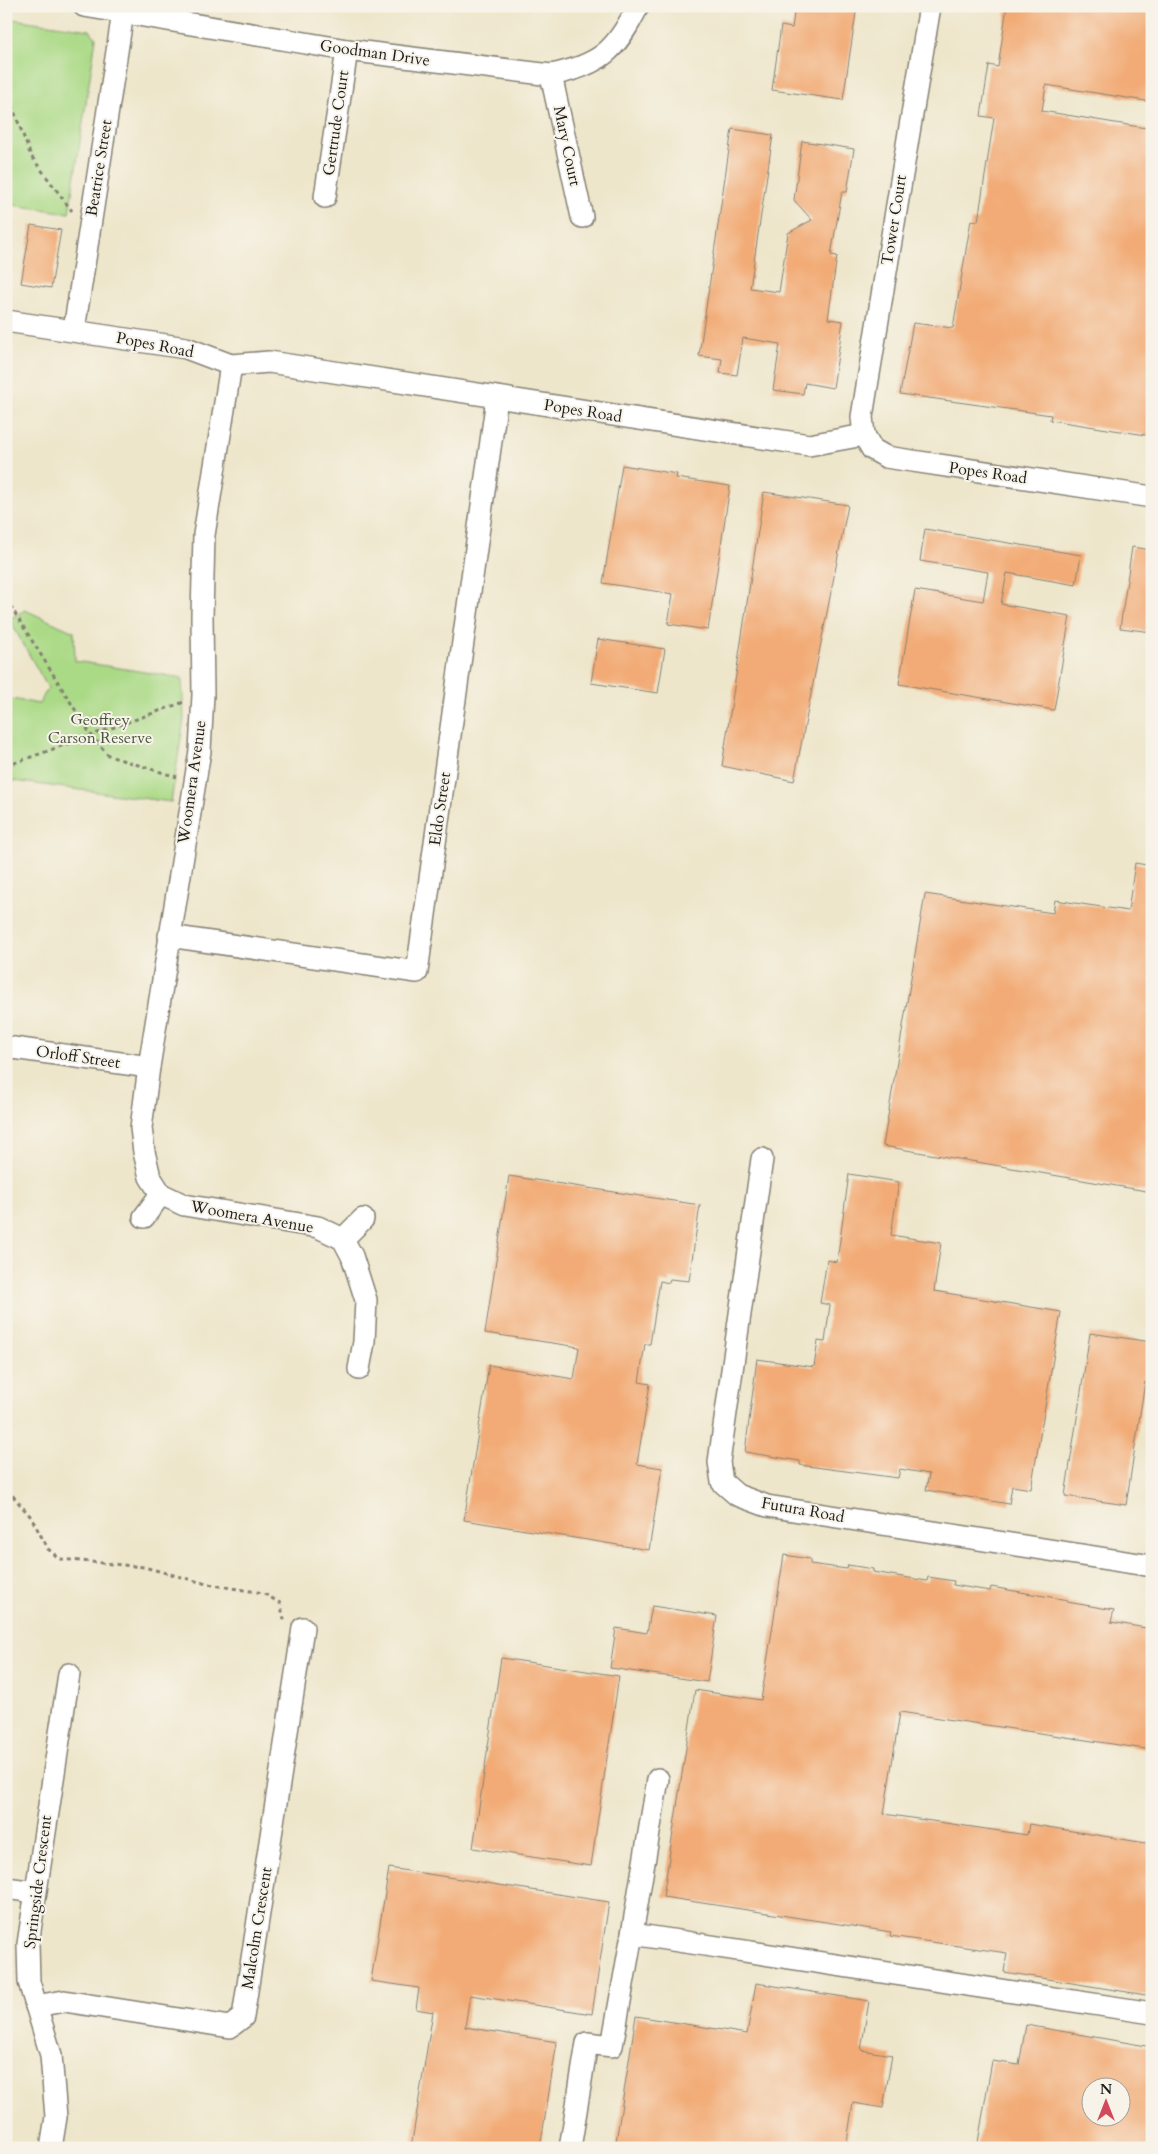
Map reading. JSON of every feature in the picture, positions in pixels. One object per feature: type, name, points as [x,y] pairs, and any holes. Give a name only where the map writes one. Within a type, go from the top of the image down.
[{"type":"street","name":"Goodman Drive","points":[[84,6],[124,9],[347,50],[551,75],[572,71],[601,59],[624,34],[638,6]]},
{"type":"street","name":"Tower Court","points":[[864,435],[862,418],[930,6]]},
{"type":"street","name":"Beatrice Street","points":[[74,330],[124,9]]},
{"type":"street","name":"Gertrude Court","points":[[325,197],[347,50]]},
{"type":"street","name":"Mary Court","points":[[551,75],[582,217]]},
{"type":"street","name":"Popes Road","points":[[6,321],[186,348],[231,365],[269,362],[809,445],[864,435],[872,449],[886,457],[1152,497]]},
{"type":"street","name":"Woomera Avenue","points":[[231,365],[204,535],[202,616],[204,695],[195,782],[169,936],[141,1128],[150,1177],[161,1194],[184,1205],[318,1227],[343,1239]]},
{"type":"street","name":"Eldo Street","points":[[169,936],[417,972],[497,398]]},
{"type":"street","name":"Orloff Street","points":[[6,1047],[149,1067]]},
{"type":"street","name":"Futura Road","points":[[762,1159],[719,1462],[722,1482],[737,1496],[767,1506],[1152,1566]]},
{"type":"street","points":[[144,1217],[161,1194]]},
{"type":"street","points":[[359,1369],[364,1342],[366,1300],[352,1256],[343,1239],[363,1219]]},
{"type":"street","name":"Malcolm Crescent","points":[[36,2006],[64,2001],[230,2027],[243,2017],[303,1632]]},
{"type":"street","name":"Springside Crescent","points":[[51,2148],[56,2117],[50,2054],[29,1982],[28,1944],[69,1674]]},
{"type":"street","points":[[570,2148],[587,2042],[612,2046],[658,1779]]},
{"type":"street","points":[[6,1888],[35,1892]]},
{"type":"street","points":[[632,1934],[1152,2013]]},
{"type":"path","points":[[6,90],[31,156],[88,232]]},
{"type":"path","points":[[6,599],[91,735],[109,756],[195,782]]},
{"type":"path","points":[[6,766],[204,695]]},
{"type":"path","points":[[6,1491],[12,1495],[31,1518],[48,1548],[60,1559],[144,1567],[207,1584],[263,1592],[280,1603],[285,1625],[303,1632]]},
{"type":"green space","points":[[6,18],[90,30],[96,38],[69,213],[6,204]]},
{"type":"green space","name":"Geoffrey Carson Reserve","points":[[25,610],[74,632],[75,661],[182,678],[184,719],[171,802],[6,780],[6,698],[39,704],[48,688],[9,619]]},
{"type":"building","points":[[795,6],[857,6],[843,100],[772,90],[781,26],[792,28]]},
{"type":"building","points":[[1007,6],[1152,6],[1152,102],[1046,85],[1042,111],[1152,129],[1152,436],[1050,420],[1051,415],[900,394],[913,323],[953,328],[971,220],[978,221],[994,118],[981,116],[989,65],[998,67]]},
{"type":"building","points":[[732,129],[773,135],[750,288],[779,292],[788,233],[812,220],[794,200],[802,141],[854,149],[847,192],[842,192],[831,255],[837,256],[828,319],[843,321],[833,388],[805,383],[803,394],[773,390],[780,344],[743,338],[737,375],[720,373],[722,359],[699,356]]},
{"type":"building","points":[[31,225],[61,230],[51,288],[21,283]]},
{"type":"building","points":[[622,465],[677,474],[676,478],[730,486],[708,630],[668,624],[673,594],[603,583]]},
{"type":"building","points":[[764,492],[848,505],[794,781],[722,766]]},
{"type":"building","points":[[925,529],[1081,555],[1076,585],[1007,573],[1001,604],[1070,616],[1054,710],[899,684],[915,590],[983,601],[988,572],[920,561]]},
{"type":"building","points":[[1132,547],[1152,550],[1152,632],[1120,628]]},
{"type":"building","points":[[598,639],[665,649],[658,693],[591,683]]},
{"type":"building","points":[[1135,863],[1152,866],[1152,1192],[883,1146],[925,894],[1053,913],[1055,900],[1128,911]]},
{"type":"building","points":[[849,1174],[899,1182],[891,1235],[941,1243],[934,1291],[1061,1312],[1031,1489],[1012,1486],[1009,1504],[926,1490],[929,1474],[900,1469],[898,1478],[800,1465],[800,1461],[745,1452],[757,1359],[814,1367],[818,1341],[825,1342],[830,1305],[820,1303],[827,1260],[837,1262]]},
{"type":"building","points":[[509,1176],[700,1205],[689,1281],[670,1279],[669,1283],[660,1281],[650,1344],[645,1344],[639,1382],[650,1384],[637,1464],[662,1468],[649,1550],[464,1520],[489,1365],[574,1379],[579,1347],[485,1333]]},
{"type":"building","points":[[1090,1333],[1152,1342],[1152,1383],[1145,1382],[1126,1505],[1065,1496]]},
{"type":"building","points":[[784,1555],[810,1559],[810,1564],[847,1569],[848,1565],[873,1569],[873,1572],[927,1581],[928,1577],[954,1581],[953,1585],[990,1591],[991,1587],[1068,1600],[1067,1602],[1114,1610],[1111,1622],[1152,1629],[1152,1750],[900,1712],[884,1814],[1027,1835],[1029,1824],[1152,1844],[1152,1996],[1004,1972],[1007,1953],[890,1936],[891,1932],[663,1897],[695,1690],[761,1700]]},
{"type":"building","points":[[652,1606],[717,1616],[707,1682],[610,1668],[616,1628],[647,1633]]},
{"type":"building","points":[[501,1658],[619,1676],[591,1866],[473,1848]]},
{"type":"building","points":[[389,1868],[609,1902],[592,2014],[470,1995],[465,2027],[557,2042],[540,2148],[411,2148],[433,2012],[416,2009],[419,1988],[371,1981]]},
{"type":"building","points":[[756,1983],[869,2001],[861,2050],[892,2055],[883,2108],[853,2103],[846,2148],[615,2148],[636,2016],[747,2034]]},
{"type":"building","points":[[1026,2025],[1152,2047],[1152,2148],[977,2148],[992,2061],[1019,2065]]}]
